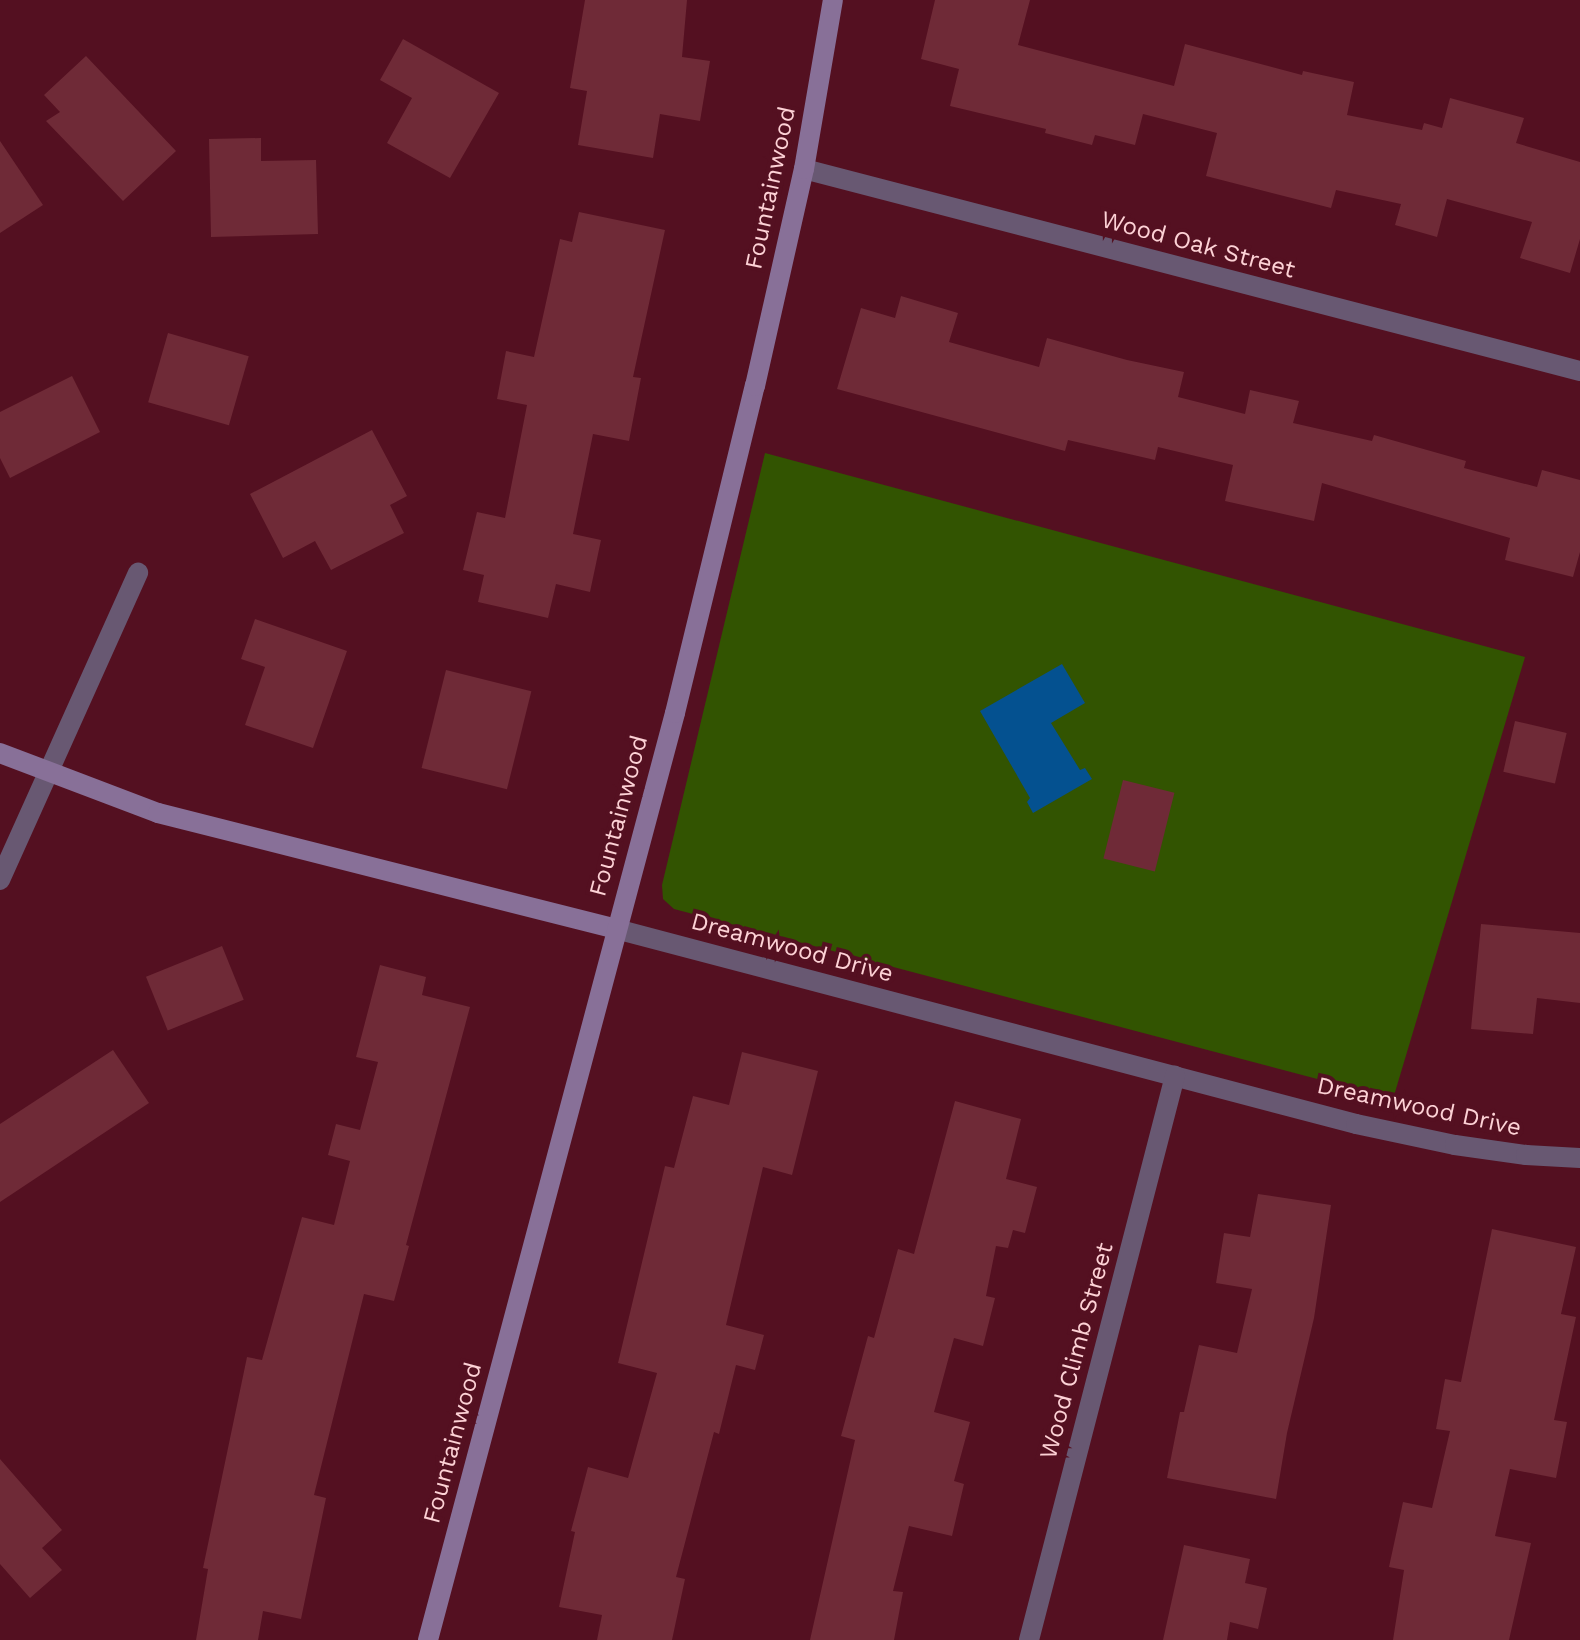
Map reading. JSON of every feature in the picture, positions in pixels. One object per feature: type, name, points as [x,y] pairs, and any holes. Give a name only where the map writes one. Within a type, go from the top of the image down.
[{"type":"street","name":"Fountainwood","points":[[428,1640],[675,713],[804,169],[833,0]]},
{"type":"street","name":"Wood Oak Street","points":[[804,169],[1580,371]]},
{"type":"street","points":[[0,880],[138,573]]},
{"type":"street","name":"Dreamwood Drive","points":[[0,753],[158,813],[616,929],[1356,1124],[1455,1145],[1526,1155],[1580,1158]]},
{"type":"street","name":"Wood Climb Street","points":[[1029,1640],[1175,1076]]},
{"type":"green space","points":[[765,453],[1525,657],[1393,1099],[674,909],[663,899],[662,885]]},
{"type":"water","points":[[1062,664],[1085,703],[1051,723],[1080,770],[1085,768],[1092,779],[1033,813],[1027,802],[1030,798],[980,711]]},
{"type":"building","points":[[585,0],[687,0],[682,57],[710,61],[700,121],[660,114],[653,158],[578,145],[587,91],[570,88]]},
{"type":"building","points":[[935,0],[1030,0],[1018,45],[1174,86],[1185,44],[1302,75],[1303,71],[1354,82],[1347,115],[1422,130],[1424,123],[1442,128],[1450,98],[1524,118],[1516,143],[1580,162],[1580,239],[1570,273],[1520,258],[1532,222],[1447,199],[1437,237],[1395,225],[1401,204],[1336,190],[1331,208],[1206,176],[1217,133],[1143,114],[1135,145],[1095,135],[1092,145],[1045,133],[1046,129],[950,106],[959,69],[921,59]]},
{"type":"building","points":[[403,39],[499,93],[450,178],[387,143],[412,98],[380,80]]},
{"type":"building","points":[[86,56],[176,151],[123,201],[46,121],[60,112],[44,95]]},
{"type":"building","points":[[261,138],[261,161],[316,160],[318,234],[211,237],[209,139]]},
{"type":"building","points":[[0,141],[43,205],[0,233]]},
{"type":"building","points":[[579,212],[665,230],[633,377],[641,378],[629,441],[593,434],[573,534],[601,540],[590,592],[556,584],[548,618],[478,602],[484,575],[463,570],[477,512],[505,518],[527,405],[497,399],[506,351],[534,357],[560,239],[572,242]]},
{"type":"building","points":[[901,296],[958,313],[949,342],[1039,367],[1047,338],[1184,372],[1178,397],[1245,414],[1250,390],[1299,401],[1293,423],[1372,441],[1374,435],[1466,461],[1464,468],[1537,487],[1542,470],[1580,480],[1580,552],[1573,577],[1505,560],[1510,538],[1322,483],[1314,521],[1225,501],[1233,465],[1158,447],[1155,460],[1068,440],[1065,451],[837,389],[861,308],[895,318]]},
{"type":"building","points":[[168,333],[249,356],[229,425],[148,402]]},
{"type":"building","points":[[72,376],[100,432],[10,478],[0,458],[0,412]]},
{"type":"building","points":[[372,430],[407,496],[390,505],[404,533],[331,570],[315,541],[283,558],[250,494]]},
{"type":"building","points":[[255,619],[347,651],[313,748],[245,725],[265,667],[241,659]]},
{"type":"building","points":[[446,670],[531,691],[507,789],[422,768]]},
{"type":"building","points":[[1515,721],[1567,733],[1555,784],[1503,772]]},
{"type":"building","points":[[1123,780],[1174,793],[1155,871],[1103,859]]},
{"type":"building","points":[[1481,924],[1580,933],[1580,1003],[1537,998],[1533,1034],[1471,1029]]},
{"type":"building","points":[[222,946],[244,1000],[168,1030],[146,977]]},
{"type":"building","points":[[380,965],[426,977],[422,995],[470,1007],[406,1245],[409,1246],[394,1301],[364,1294],[314,1495],[326,1498],[301,1619],[263,1611],[258,1640],[196,1640],[208,1569],[203,1568],[247,1357],[262,1360],[302,1217],[334,1225],[350,1161],[328,1155],[336,1124],[360,1130],[378,1062],[356,1057]]},
{"type":"building","points":[[113,1050],[149,1103],[0,1202],[0,1124]]},
{"type":"building","points":[[742,1052],[818,1071],[792,1175],[763,1167],[726,1325],[764,1335],[755,1370],[736,1365],[719,1434],[714,1432],[676,1577],[685,1579],[672,1640],[597,1640],[602,1615],[559,1607],[575,1532],[571,1531],[588,1467],[628,1478],[657,1373],[618,1363],[665,1166],[674,1168],[693,1096],[729,1105]]},
{"type":"building","points":[[955,1101],[1021,1119],[1006,1179],[1037,1187],[1025,1233],[1013,1230],[1008,1248],[996,1246],[986,1296],[995,1298],[983,1346],[954,1338],[934,1412],[970,1422],[954,1481],[964,1484],[952,1536],[909,1526],[893,1591],[903,1592],[894,1640],[810,1640],[855,1440],[841,1436],[868,1336],[874,1338],[898,1249],[914,1254]]},
{"type":"building","points":[[1258,1194],[1331,1205],[1314,1318],[1287,1433],[1276,1499],[1167,1478],[1180,1412],[1184,1412],[1199,1345],[1237,1353],[1252,1289],[1216,1283],[1224,1233],[1250,1237]]},
{"type":"building","points":[[1492,1229],[1576,1247],[1561,1314],[1576,1317],[1554,1420],[1567,1422],[1556,1478],[1510,1469],[1495,1536],[1531,1543],[1509,1640],[1393,1640],[1404,1570],[1389,1567],[1403,1502],[1432,1508],[1450,1431],[1436,1429],[1445,1379],[1461,1382]]},
{"type":"building","points":[[0,1459],[62,1530],[42,1548],[62,1570],[30,1598],[0,1564]]},
{"type":"building","points":[[1184,1545],[1250,1559],[1245,1583],[1267,1588],[1258,1629],[1230,1622],[1227,1640],[1163,1640]]}]
